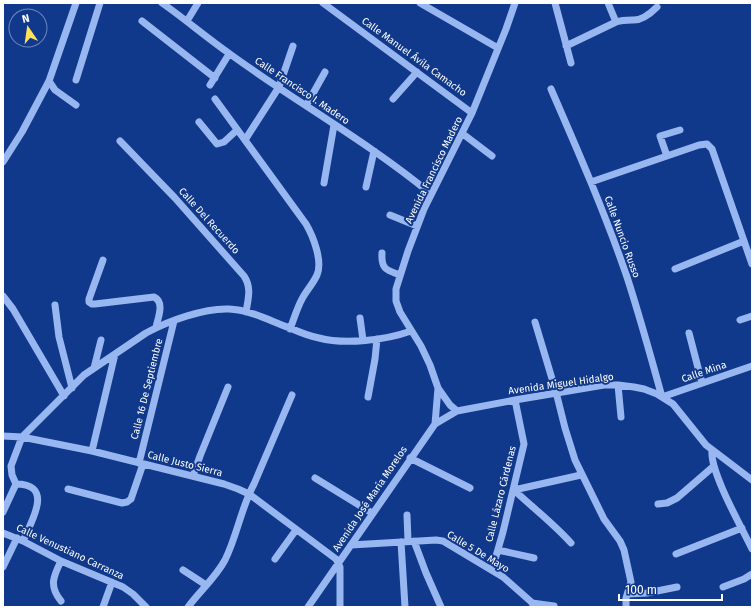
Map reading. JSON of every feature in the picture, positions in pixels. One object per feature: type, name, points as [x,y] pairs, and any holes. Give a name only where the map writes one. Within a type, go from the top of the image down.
[{"type":"street","points":[[3,162],[22,132],[49,81],[76,3]]},
{"type":"street","points":[[76,80],[100,3]]},
{"type":"street","name":"Calle Francisco I. Madero","points":[[162,3],[229,54],[374,151],[411,177],[431,194]]},
{"type":"street","points":[[187,21],[198,3]]},
{"type":"street","name":"Calle Manuel Ávila Camacho","points":[[323,3],[472,113]]},
{"type":"street","points":[[420,3],[498,48]]},
{"type":"street","name":"Avenida Francisco Madero","points":[[457,411],[450,405],[438,388],[430,365],[421,346],[400,312],[396,301],[396,289],[417,226],[431,194],[463,134],[506,29],[515,3]]},
{"type":"street","points":[[555,3],[571,64]]},
{"type":"street","points":[[608,3],[616,22]]},
{"type":"street","points":[[566,46],[616,22],[641,19],[657,7]]},
{"type":"street","points":[[142,21],[216,78]]},
{"type":"street","points":[[245,140],[279,87],[293,46]]},
{"type":"street","points":[[210,85],[216,78],[229,54]]},
{"type":"street","points":[[306,106],[325,72]]},
{"type":"street","points":[[393,99],[417,72]]},
{"type":"street","points":[[49,81],[55,90],[76,105]]},
{"type":"street","name":"Calle Nuncio Russo","points":[[551,89],[591,182],[633,297],[662,397]]},
{"type":"street","points":[[215,99],[311,233],[316,250],[318,268],[317,274],[302,299],[290,329]]},
{"type":"street","points":[[199,122],[217,144],[224,142],[238,130]]},
{"type":"street","points":[[324,183],[334,125]]},
{"type":"street","points":[[667,156],[660,136],[680,130]]},
{"type":"street","points":[[463,134],[492,156]]},
{"type":"street","name":"Calle Del Recuerdo","points":[[120,141],[175,198],[244,276],[249,284],[250,294],[246,312]]},
{"type":"street","points":[[591,182],[698,145],[707,144],[712,149],[752,264]]},
{"type":"street","points":[[366,186],[374,151]]},
{"type":"street","points":[[390,215],[417,226]]},
{"type":"street","points":[[675,269],[744,241]]},
{"type":"street","points":[[382,253],[382,261],[387,271],[400,275]]},
{"type":"street","points":[[103,260],[89,299],[90,302],[95,304],[154,297],[159,301],[160,305],[156,328]]},
{"type":"street","points":[[3,296],[13,309],[64,396]]},
{"type":"street","points":[[55,305],[60,336],[72,388]]},
{"type":"street","points":[[3,512],[16,484],[12,475],[11,466],[22,438],[94,368],[156,328],[174,321],[220,309],[246,312],[319,339],[377,339],[411,331]]},
{"type":"street","points":[[740,320],[752,316]]},
{"type":"street","points":[[360,318],[364,340]]},
{"type":"street","name":"Calle 16 De Septiembre","points":[[68,489],[122,503],[131,499],[141,463],[174,321]]},
{"type":"street","points":[[535,322],[575,460],[581,475],[604,519],[620,541],[624,550],[631,582],[626,607]]},
{"type":"street","points":[[689,333],[702,383]]},
{"type":"street","points":[[368,397],[377,339]]},
{"type":"street","points":[[94,368],[101,340]]},
{"type":"street","points":[[92,451],[114,354]]},
{"type":"street","name":"Calle Mina","points":[[662,397],[752,366]]},
{"type":"street","name":"Avenida Miguel Hidalgo","points":[[457,411],[556,392],[604,385],[618,385],[644,389],[662,397],[676,408],[712,451],[752,480]]},
{"type":"street","points":[[618,385],[621,417]]},
{"type":"street","points":[[193,476],[205,442],[228,387]]},
{"type":"street","name":"Avenida Francisco Madero","points":[[435,424],[438,388]]},
{"type":"street","points":[[190,606],[224,562],[249,494],[292,395]]},
{"type":"street","name":"Calle Lázaro Cárdenas","points":[[492,570],[514,490],[524,444],[515,400]]},
{"type":"street","name":"Avenida José María Morelos","points":[[308,607],[435,424],[457,411]]},
{"type":"street","name":"Calle Justo Sierra","points":[[3,436],[92,451],[224,484],[249,494],[333,556],[339,563]]},
{"type":"street","points":[[712,451],[714,466],[726,495],[752,548]]},
{"type":"street","points":[[410,458],[470,488]]},
{"type":"street","points":[[658,504],[667,503],[677,498],[714,466]]},
{"type":"street","points":[[514,490],[581,475]]},
{"type":"street","points":[[315,478],[372,513]]},
{"type":"street","points":[[3,567],[34,515],[38,505],[35,489],[24,484],[16,484]]},
{"type":"street","points":[[514,490],[556,527],[571,543]]},
{"type":"street","points":[[405,607],[408,542],[407,515]]},
{"type":"street","points":[[676,554],[742,528]]},
{"type":"street","points":[[276,559],[296,530]]},
{"type":"street","name":"Calle Venustiano Carranza","points":[[3,532],[20,539],[61,561],[112,582],[133,594],[146,607]]},
{"type":"street","name":"Calle 5 De Mayo","points":[[351,545],[436,540],[443,541],[503,577],[535,605]]},
{"type":"street","points":[[408,542],[426,573],[441,607]]},
{"type":"street","points":[[498,550],[534,558]]},
{"type":"street","points":[[61,561],[55,574],[53,584],[56,595],[61,601]]},
{"type":"street","points":[[339,563],[340,607]]},
{"type":"street","points":[[183,570],[206,585]]},
{"type":"street","points":[[723,587],[744,579],[752,574]]},
{"type":"street","points":[[102,607],[112,582]]},
{"type":"street","points":[[628,594],[647,593],[677,587]]},
{"type":"street","points":[[535,605],[554,606]]}]
